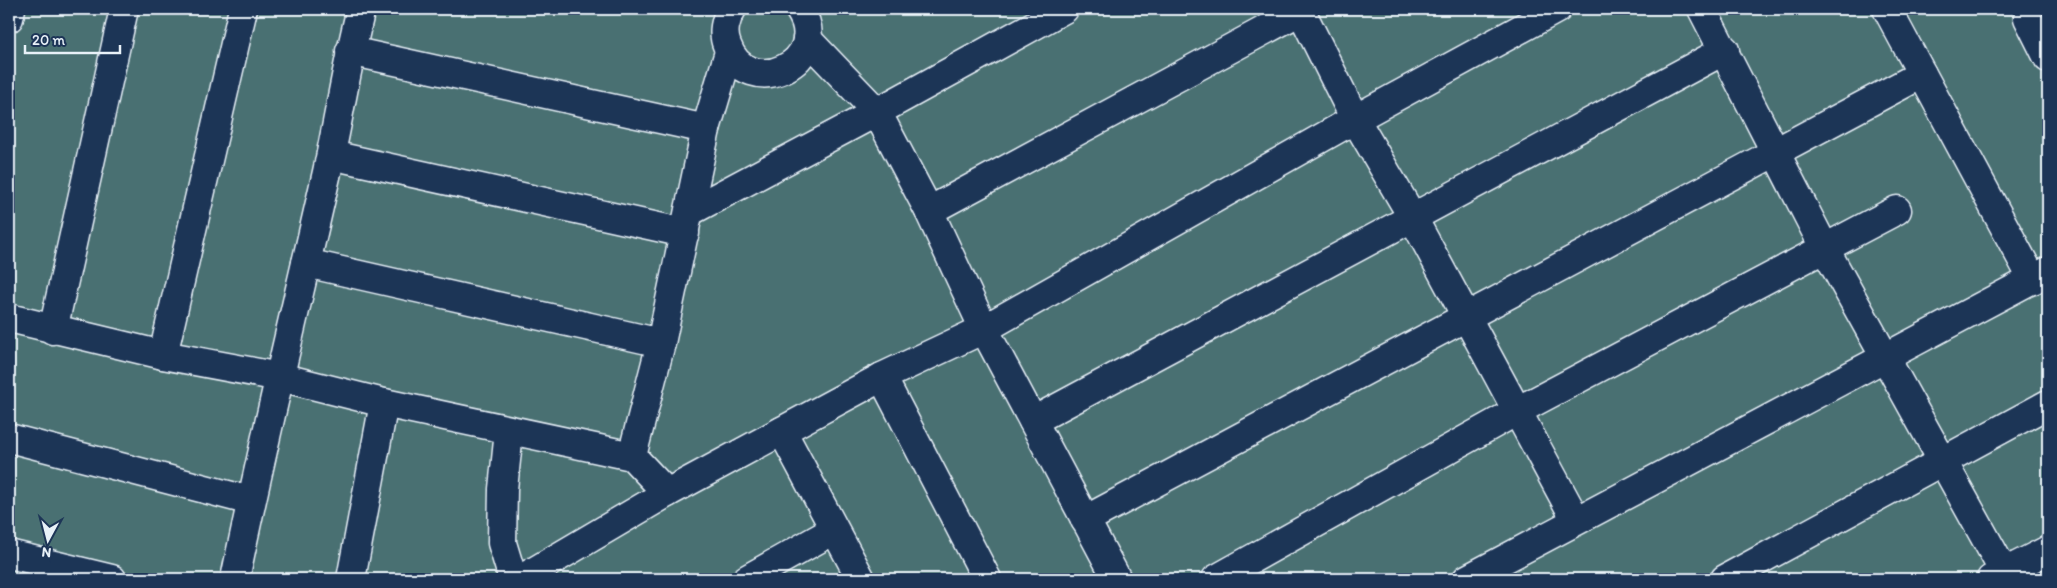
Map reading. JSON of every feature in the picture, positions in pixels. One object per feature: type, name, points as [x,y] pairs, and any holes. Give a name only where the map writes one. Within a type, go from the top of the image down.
[{"type":"street","points":[[9,18],[11,9]]},
{"type":"street","points":[[53,330],[124,9]]},
{"type":"street","points":[[163,355],[243,9]]},
{"type":"street","points":[[235,579],[251,501],[331,155],[350,51],[361,9]]},
{"type":"street","points":[[732,9],[725,26],[724,39],[729,52],[738,63],[751,71],[765,74],[780,72],[792,65],[802,53],[807,18]]},
{"type":"street","points":[[331,155],[687,222],[877,112],[1064,9]]},
{"type":"street","points":[[929,211],[1302,9],[1355,119],[1412,218],[1576,520]]},
{"type":"street","points":[[521,579],[667,493],[882,377],[984,328],[1355,119],[1556,9]]},
{"type":"street","points":[[1702,9],[1725,50],[1825,249],[1943,462],[2001,577],[2048,550]]},
{"type":"street","points":[[1469,579],[1576,520],[2040,275],[1922,74],[1887,9]]},
{"type":"street","points":[[807,18],[877,112],[929,211],[984,328],[1117,579]]},
{"type":"street","points":[[2028,18],[2048,58]]},
{"type":"street","points":[[1033,421],[1725,50]]},
{"type":"street","points":[[350,51],[706,129]]},
{"type":"street","points":[[632,456],[661,343],[706,129],[729,52]]},
{"type":"street","points":[[1086,520],[1922,74]]},
{"type":"street","points":[[1216,579],[1517,411],[1897,210]]},
{"type":"street","points":[[306,263],[661,343]]},
{"type":"street","points":[[9,318],[163,355],[280,377],[384,403],[632,456],[667,493]]},
{"type":"street","points":[[882,377],[987,579]]},
{"type":"street","points":[[351,579],[384,403]]},
{"type":"street","points":[[1725,579],[2048,404]]},
{"type":"street","points":[[509,431],[503,489],[502,543],[513,579]]},
{"type":"street","points":[[782,431],[861,579]]},
{"type":"street","points":[[9,438],[251,501]]},
{"type":"street","points":[[747,579],[834,530]]},
{"type":"street","points":[[9,554],[112,579]]},
{"type":"green space","points":[[9,9],[2048,9],[2048,579],[9,579]]}]
